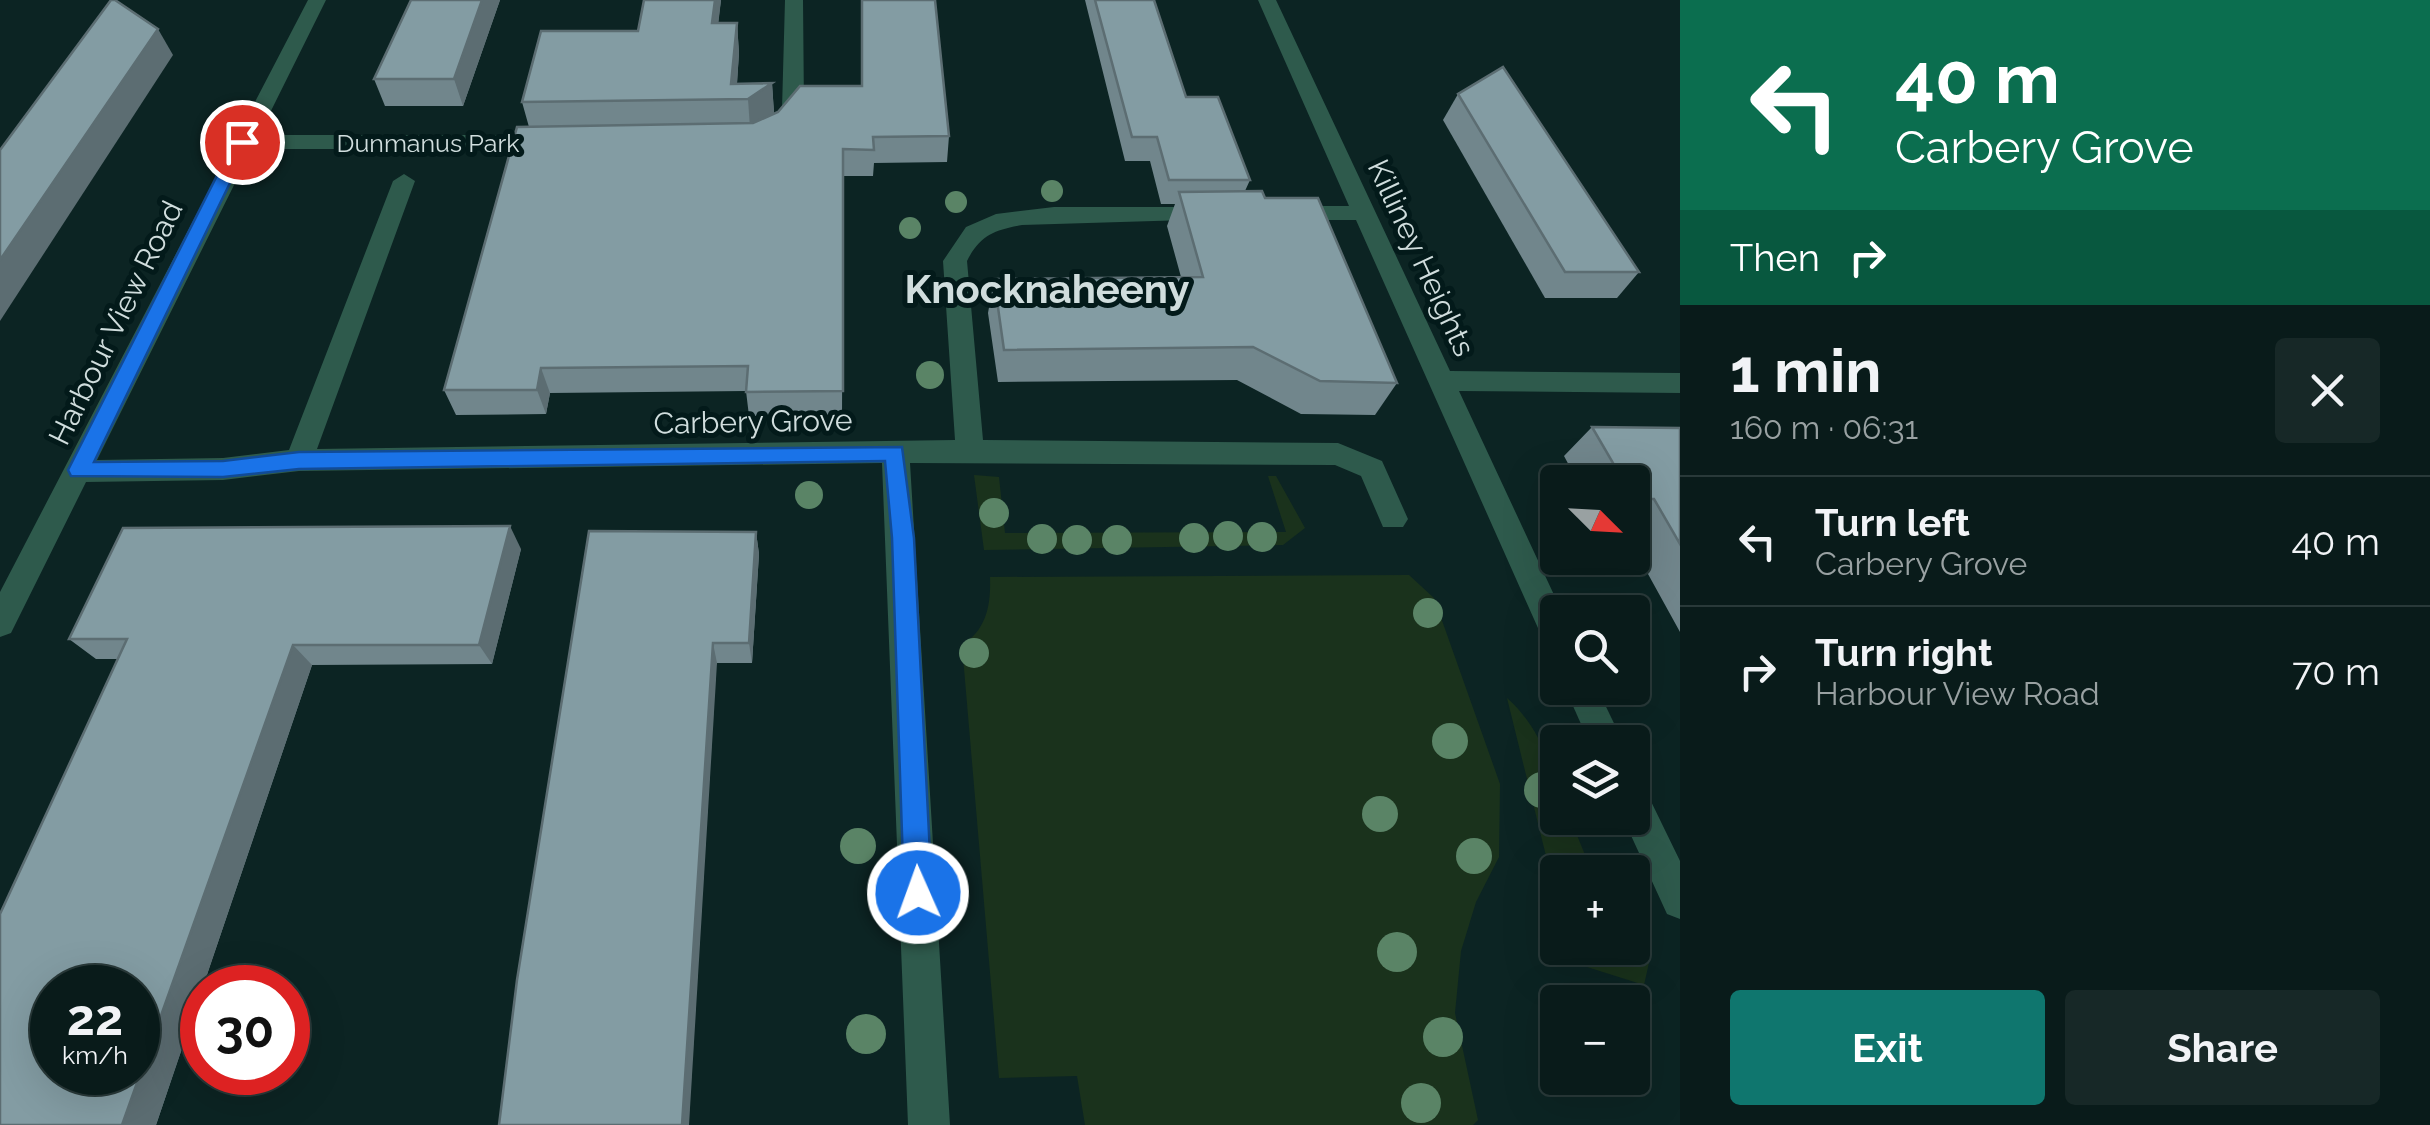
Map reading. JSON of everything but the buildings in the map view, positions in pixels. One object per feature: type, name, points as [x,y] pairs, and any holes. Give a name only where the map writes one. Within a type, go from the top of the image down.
[{"type":"street","name":"Harbour View Road","points":[[0,622],[317,0]]},
{"type":"street","points":[[755,138],[780,126],[793,110],[794,0]]},
{"type":"street","name":"Killiney Heights","points":[[1267,0],[1438,381],[1680,383]]},
{"type":"street","name":"Dunmanus Park","points":[[242,142],[576,142]]},
{"type":"street","name":"Dunmanus Park","points":[[299,460],[404,181]]},
{"type":"street","points":[[970,451],[955,260],[965,240],[980,228],[1014,218],[1365,213]]},
{"type":"street","points":[[1438,381],[1540,599]]},
{"type":"street","name":"Carbery Grove","points":[[79,470],[223,469],[299,460],[970,451],[1338,454],[1372,469],[1393,519]]},
{"type":"street","points":[[894,452],[903,538],[929,1125]]},
{"type":"street","points":[[1649,835],[1680,902]]},
{"type":"green space","points":[[974,475],[999,477],[1005,533],[1286,532],[1268,476],[1276,476],[1305,528],[1283,545],[984,550]]},
{"type":"green space","points":[[1409,575],[1434,598],[1500,784],[1499,857],[1476,902],[1461,951],[1455,1013],[1478,1120],[1473,1125],[1085,1125],[1077,1076],[999,1078],[962,645],[977,632],[986,616],[990,577]]},
{"type":"green space","points":[[1507,698],[1540,741],[1540,832]]},
{"type":"green space","points":[[1541,835],[1577,835],[1585,855],[1546,855]]},
{"type":"green space","points":[[1587,965],[1648,965],[1644,985]]},
{"type":"district","name":"Knocknaheeny","points":[[1047,289]]},
{"type":"route","points":[[242,142],[79,470],[223,469],[299,460],[894,452],[903,538],[918,893]]}]
